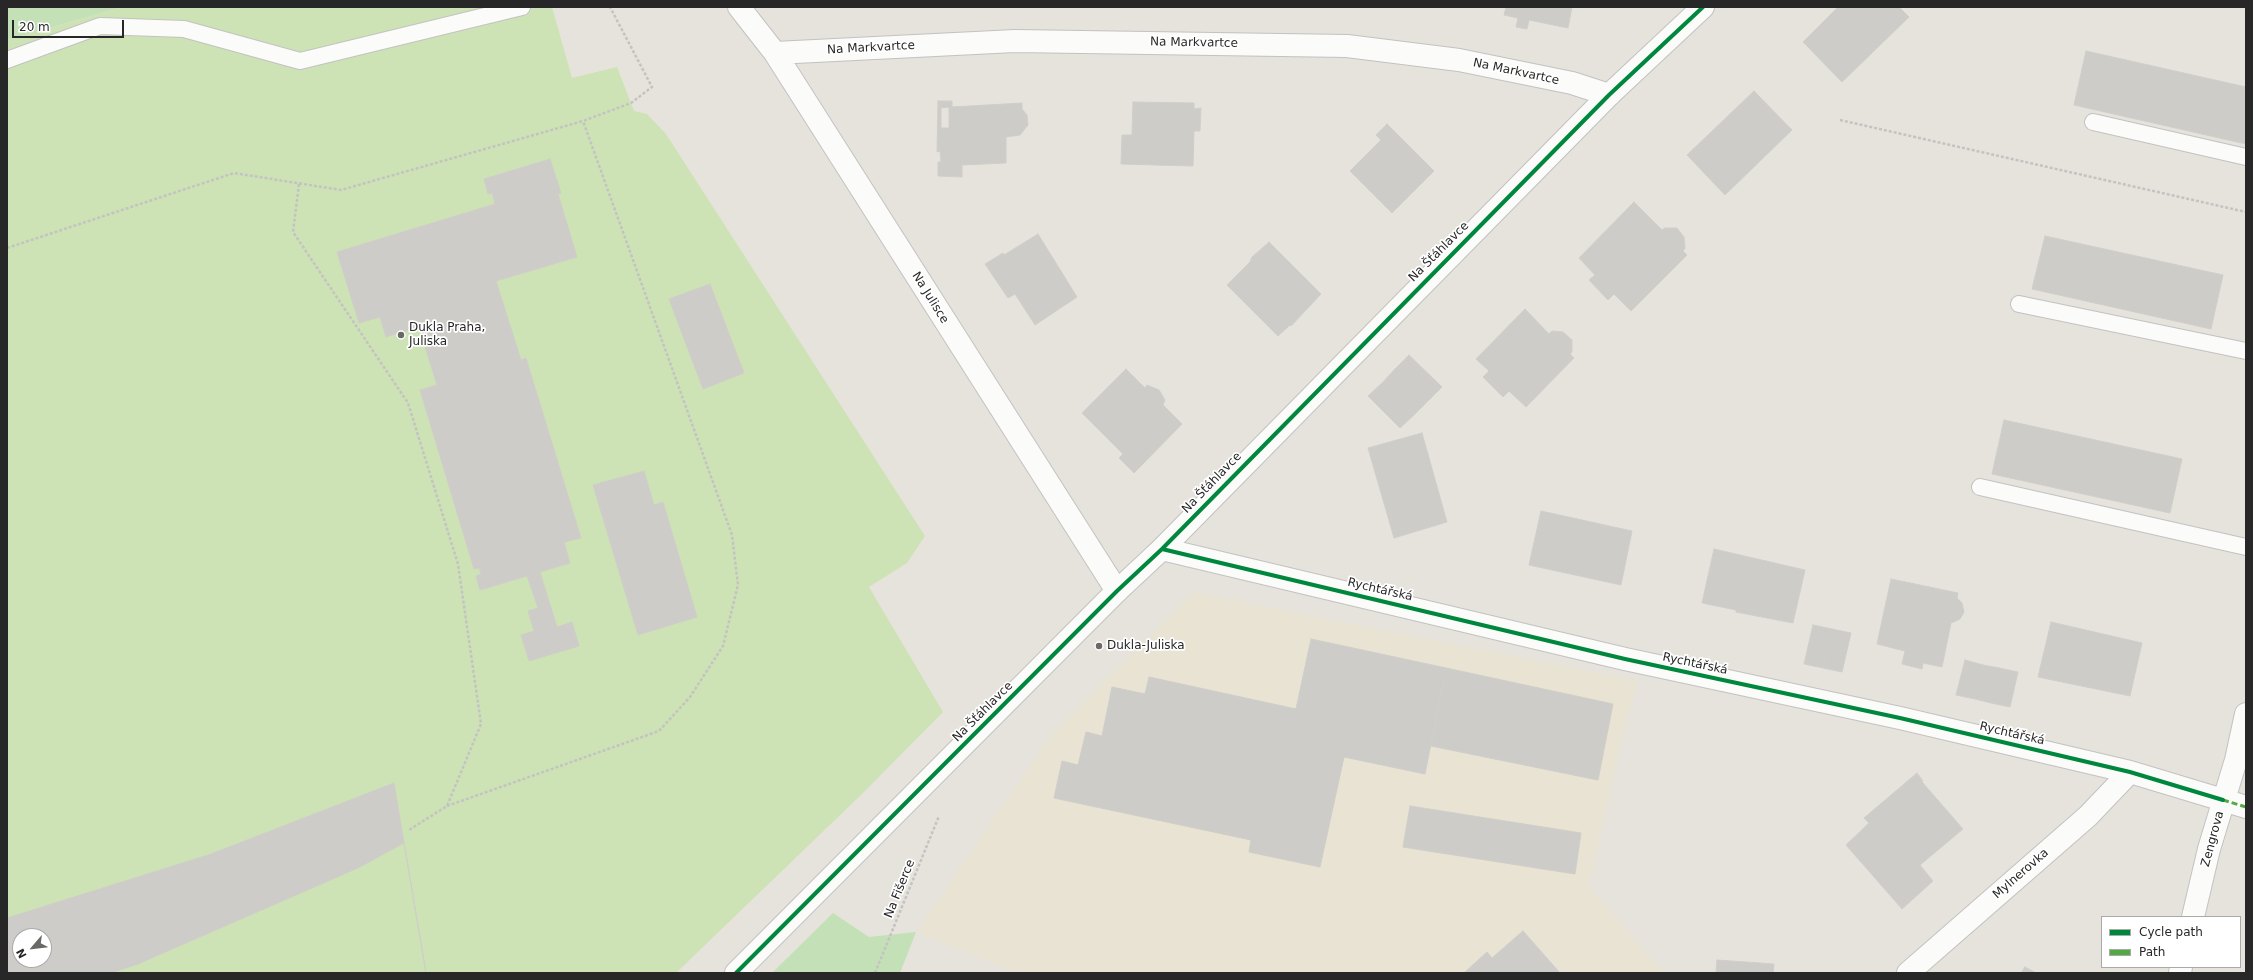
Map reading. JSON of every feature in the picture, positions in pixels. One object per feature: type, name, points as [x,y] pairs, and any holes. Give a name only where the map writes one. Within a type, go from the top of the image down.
[{"type":"street","name":"Na Julisce","points":[[740,7],[775,53],[1117,591]]},
{"type":"street","name":"Na Šťáhlavce","points":[[736,973],[1117,591],[1162,548],[1609,95],[1703,7]]},
{"type":"street","name":"Na Markvartce","points":[[775,53],[1015,41],[1347,46],[1459,60],[1572,83],[1609,95]]},
{"type":"street","name":"Rychtářská","points":[[1162,548],[1625,659],[1900,718],[2130,772],[2246,807]]},
{"type":"street","name":"Zengrova","points":[[2193,916],[2209,849],[2236,760],[2246,714]]},
{"type":"street","name":"Mylnerovka","points":[[1908,973],[2088,816],[2130,772]]},
{"type":"lane","points":[[7,60],[100,26],[184,29],[300,61],[522,7]]},
{"type":"lane","points":[[2093,122],[2246,157]]},
{"type":"lane","points":[[2019,304],[2246,351]]},
{"type":"lane","points":[[1980,487],[2246,547]]},
{"type":"path","points":[[7,248],[234,174],[341,190],[583,121],[631,103],[652,87],[610,7]]},
{"type":"path","points":[[1840,120],[2246,212]]},
{"type":"path","points":[[409,830],[447,806],[658,731],[690,697],[723,646],[738,585],[732,535],[583,121]]},
{"type":"path","points":[[299,184],[293,232],[408,403],[458,564],[481,724],[447,806]]},
{"type":"shaded area","points":[[1194,592],[1638,681],[1626,721],[1589,887],[1664,973],[1018,973],[916,932],[1052,734]]},
{"type":"green space","points":[[7,7],[122,7],[7,40]]},
{"type":"green space","name":"Dukla Praha, Juliska","points":[[122,7],[552,7],[572,78],[617,67],[634,111],[647,114],[666,134],[925,536],[907,563],[869,587],[943,712],[863,793],[676,973],[7,973],[7,40]]},
{"type":"green space","points":[[833,913],[869,937],[916,932],[900,973],[772,973]]},
{"type":"building","points":[[1506,7],[1572,7],[1568,28],[1529,20],[1527,29],[1516,27],[1518,18],[1504,15]]},
{"type":"building","points":[[1838,7],[1899,7],[1909,17],[1842,82],[1803,42]]},
{"type":"building","points":[[2086,51],[2246,87],[2246,144],[2074,105]]},
{"type":"building","points":[[1754,91],[1792,130],[1725,195],[1687,155]]},
{"type":"building","points":[[938,101],[952,101],[952,107],[1022,103],[1022,109],[1027,115],[1028,125],[1020,135],[1006,137],[1006,163],[962,165],[962,177],[938,176],[938,162],[941,162],[940,151],[937,152]],"holes":[[[949,107],[949,128],[941,128],[941,108]]]},
{"type":"building","points":[[1133,102],[1194,103],[1194,109],[1201,108],[1200,131],[1194,131],[1193,166],[1121,164],[1122,135],[1132,135]]},
{"type":"building","points":[[1387,124],[1434,171],[1392,213],[1350,171],[1381,140],[1376,135]]},
{"type":"building","points":[[550,159],[561,193],[558,194],[577,257],[496,281],[521,360],[526,358],[581,538],[564,542],[570,563],[480,590],[476,576],[481,574],[479,568],[474,569],[420,390],[437,385],[419,327],[386,337],[380,317],[359,323],[337,252],[495,204],[492,193],[488,194],[484,179]]},
{"type":"building","points":[[1634,202],[1662,230],[1665,228],[1677,228],[1684,237],[1685,248],[1683,251],[1687,255],[1631,311],[1614,294],[1608,300],[1589,280],[1595,275],[1579,258]]},
{"type":"building","points":[[1038,234],[1077,297],[1035,325],[1015,294],[1008,298],[985,264],[1003,253],[1004,255]]},
{"type":"building","points":[[2045,236],[2223,275],[2211,329],[2032,289]]},
{"type":"building","points":[[1269,242],[1321,294],[1291,326],[1290,325],[1278,336],[1227,285],[1250,262],[1252,257]]},
{"type":"building","points":[[710,284],[744,373],[703,389],[669,299]]},
{"type":"building","points":[[1525,309],[1549,334],[1552,331],[1563,332],[1572,340],[1572,352],[1570,354],[1574,358],[1526,407],[1509,391],[1503,397],[1483,377],[1489,371],[1476,359]]},
{"type":"building","points":[[1409,355],[1442,387],[1428,401],[1395,369]]},
{"type":"building","points":[[1126,369],[1145,388],[1147,385],[1159,390],[1165,400],[1163,405],[1182,424],[1134,473],[1119,458],[1123,454],[1082,413]]},
{"type":"building","points":[[1395,369],[1428,401],[1414,415],[1382,383]]},
{"type":"building","points":[[1382,383],[1414,415],[1400,428],[1368,396]]},
{"type":"building","points":[[2004,420],[2182,459],[2170,513],[1992,474]]},
{"type":"building","points":[[1422,433],[1447,522],[1394,538],[1368,448]]},
{"type":"building","points":[[644,471],[654,505],[663,502],[697,617],[638,635],[593,485]]},
{"type":"building","points":[[1541,511],[1632,531],[1621,585],[1529,565]]},
{"type":"building","points":[[1714,549],[1805,570],[1793,623],[1736,612],[1736,610],[1702,603]]},
{"type":"building","points":[[540,572],[557,627],[572,622],[579,646],[529,661],[521,635],[534,631],[528,611],[538,608],[527,576]]},
{"type":"building","points":[[1891,579],[1958,593],[1957,598],[1962,603],[1964,612],[1960,619],[1951,623],[1942,667],[1923,663],[1922,669],[1902,664],[1905,651],[1877,644]]},
{"type":"building","points":[[2051,622],[2142,643],[2130,696],[2038,677]]},
{"type":"building","points":[[1813,625],[1832,629],[1823,668],[1804,664]]},
{"type":"building","points":[[1832,629],[1851,633],[1842,672],[1823,668]]},
{"type":"building","points":[[1311,639],[1446,668],[1425,774],[1344,757],[1320,867],[1249,852],[1251,840],[1054,798],[1062,761],[1078,765],[1086,732],[1102,736],[1112,687],[1145,694],[1149,677],[1296,709]]},
{"type":"building","points":[[1965,660],[1983,665],[1975,699],[1956,695]]},
{"type":"building","points":[[1983,665],[1999,668],[1991,703],[1975,699]]},
{"type":"building","points":[[1446,668],[1613,704],[1598,780],[1431,746]]},
{"type":"building","points":[[1999,668],[2018,672],[2010,707],[1991,703]]},
{"type":"building","points":[[1917,773],[1923,781],[1922,782],[1963,829],[1920,865],[1933,881],[1902,909],[1846,845],[1869,823],[1864,818]]},
{"type":"building","points":[[394,783],[426,973],[7,973],[7,918],[211,854]]},
{"type":"building","points":[[1410,806],[1581,833],[1575,874],[1403,847]]},
{"type":"building","points":[[404,843],[426,973],[111,973],[138,964],[358,868]]},
{"type":"building","points":[[1523,931],[1560,973],[1464,973],[1487,952],[1492,958]]},
{"type":"building","points":[[1717,960],[1774,964],[1773,973],[1716,973]]},
{"type":"building","points":[[2025,967],[2036,973],[2021,973]]},
{"type":"marked path","points":[[2223,800],[2246,807]]},
{"type":"cycle path","points":[[736,973],[1117,591],[1162,549],[1609,95],[1703,7]]},
{"type":"cycle path","points":[[1162,549],[1625,659],[1900,718],[2130,772],[2223,800]]},
{"type":"place","name":"Dukla Praha, Juliska","points":[[401,335]]},
{"type":"place","name":"Dukla-Juliska","points":[[1099,646]]}]
